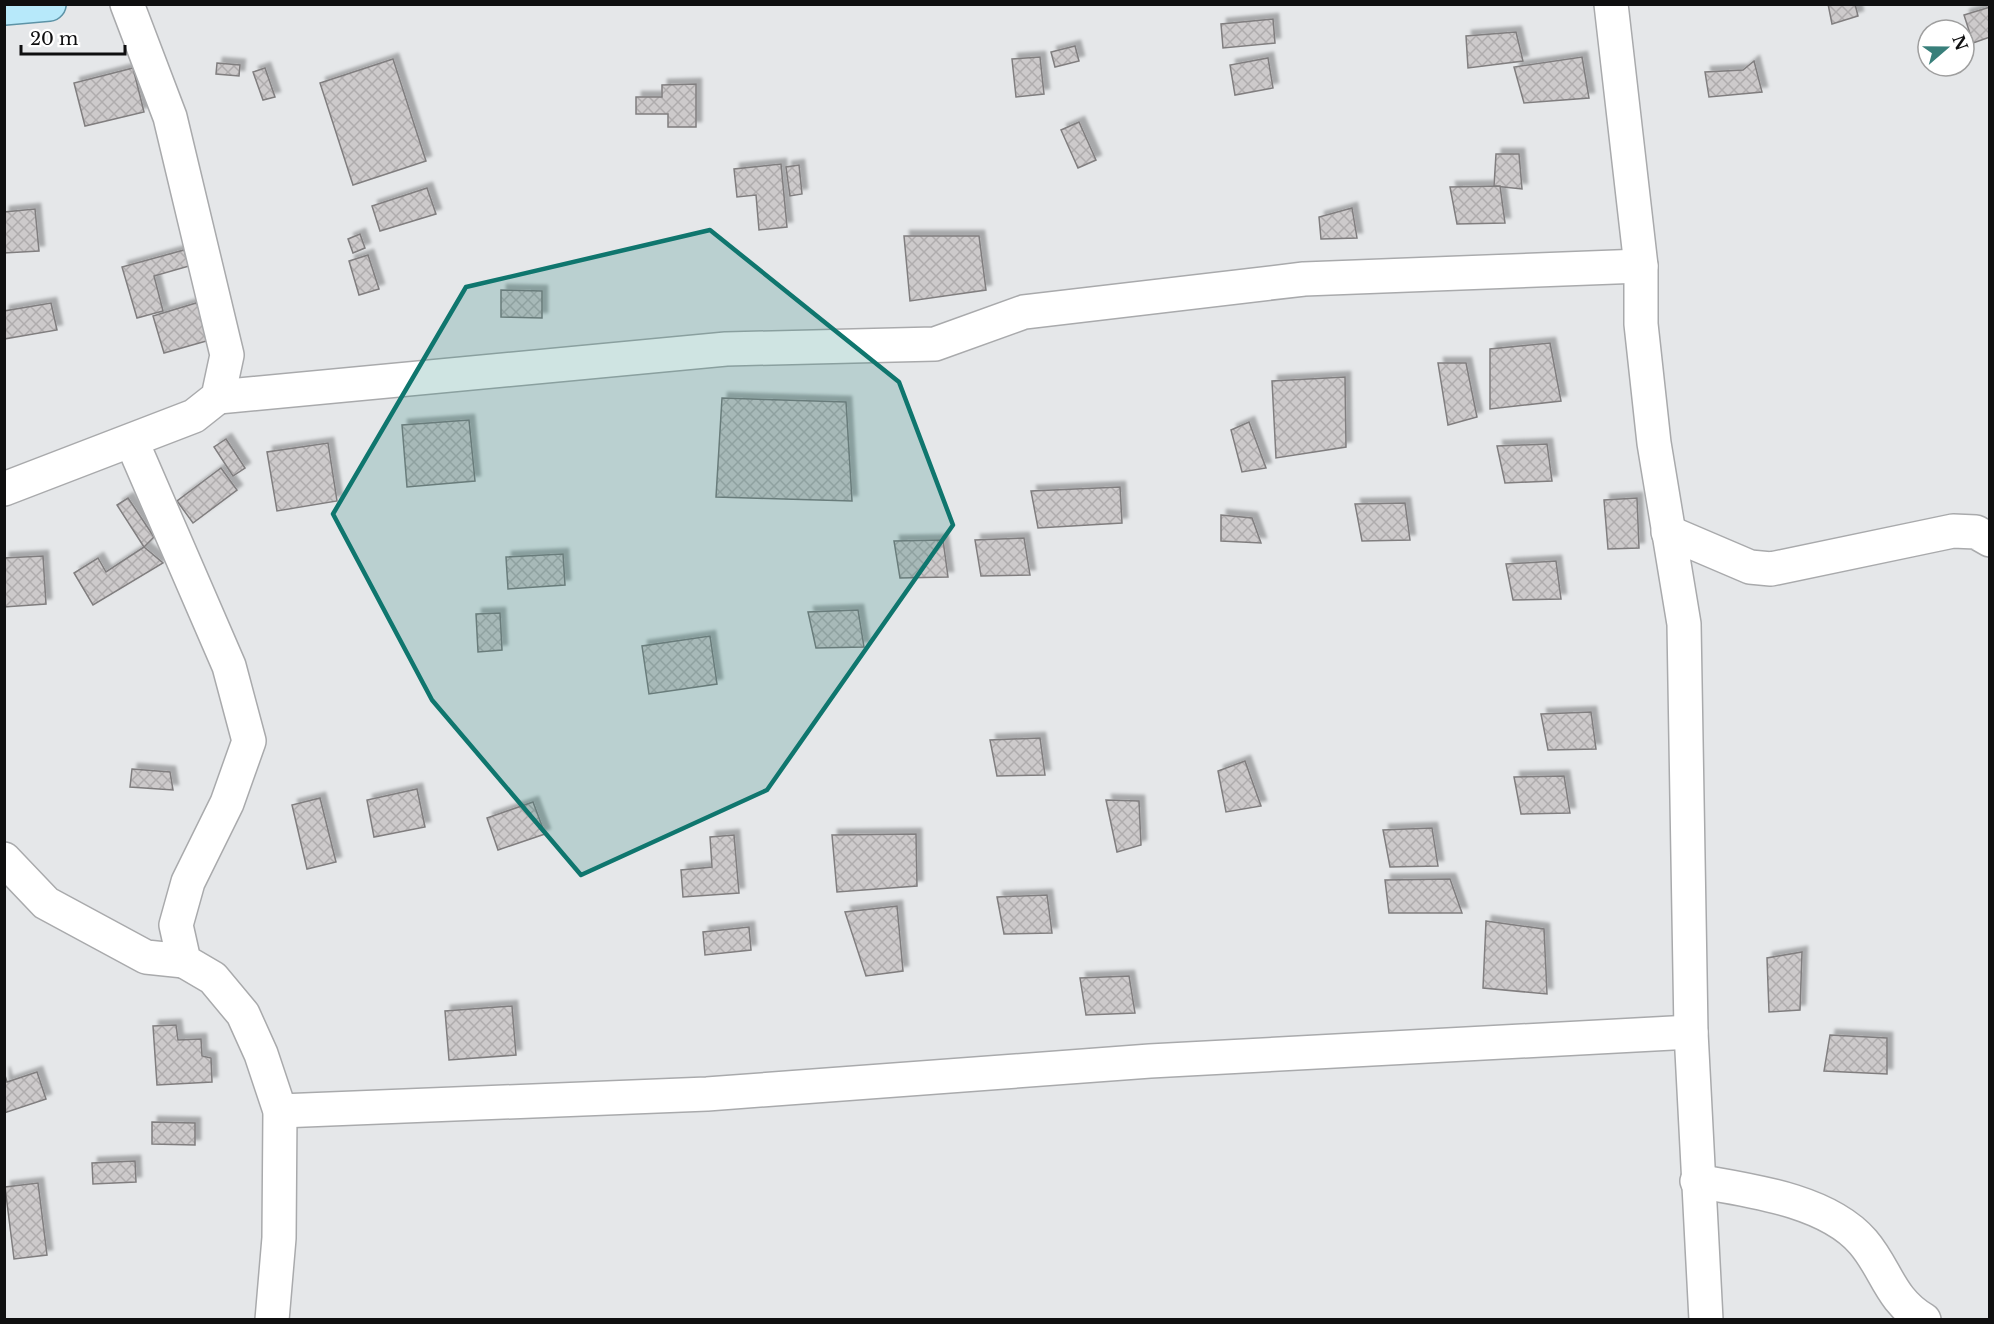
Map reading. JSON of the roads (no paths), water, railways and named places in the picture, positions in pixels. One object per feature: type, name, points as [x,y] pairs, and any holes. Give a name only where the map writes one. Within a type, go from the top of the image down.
[{"type":"main road","points":[[4,8],[49,4]]},
{"type":"street","points":[[127,4],[170,117],[195,214],[226,355],[218,397]]},
{"type":"street","points":[[1611,4],[1641,266],[1641,324],[1654,443],[1684,624],[1691,1032],[1706,1320]]},
{"type":"street","points":[[4,489],[132,442],[194,416],[218,397],[726,349],[935,344],[1024,312],[1304,279],[1641,266]]},
{"type":"street","points":[[132,442],[229,666],[249,741],[227,803],[188,882],[176,925],[184,961]]},
{"type":"street","points":[[1668,532],[1750,567],[1771,569],[1953,531],[1976,532],[1989,540]]},
{"type":"street","points":[[4,859],[45,903],[146,957],[184,961],[213,978],[243,1014],[280,1111],[279,1238],[272,1320]]},
{"type":"street","points":[[280,1111],[707,1094],[1162,1061],[1691,1032]]},
{"type":"street","points":[[1697,1181],[1769,1194],[1834,1220],[1861,1240],[1894,1294],[1924,1320]]}]
